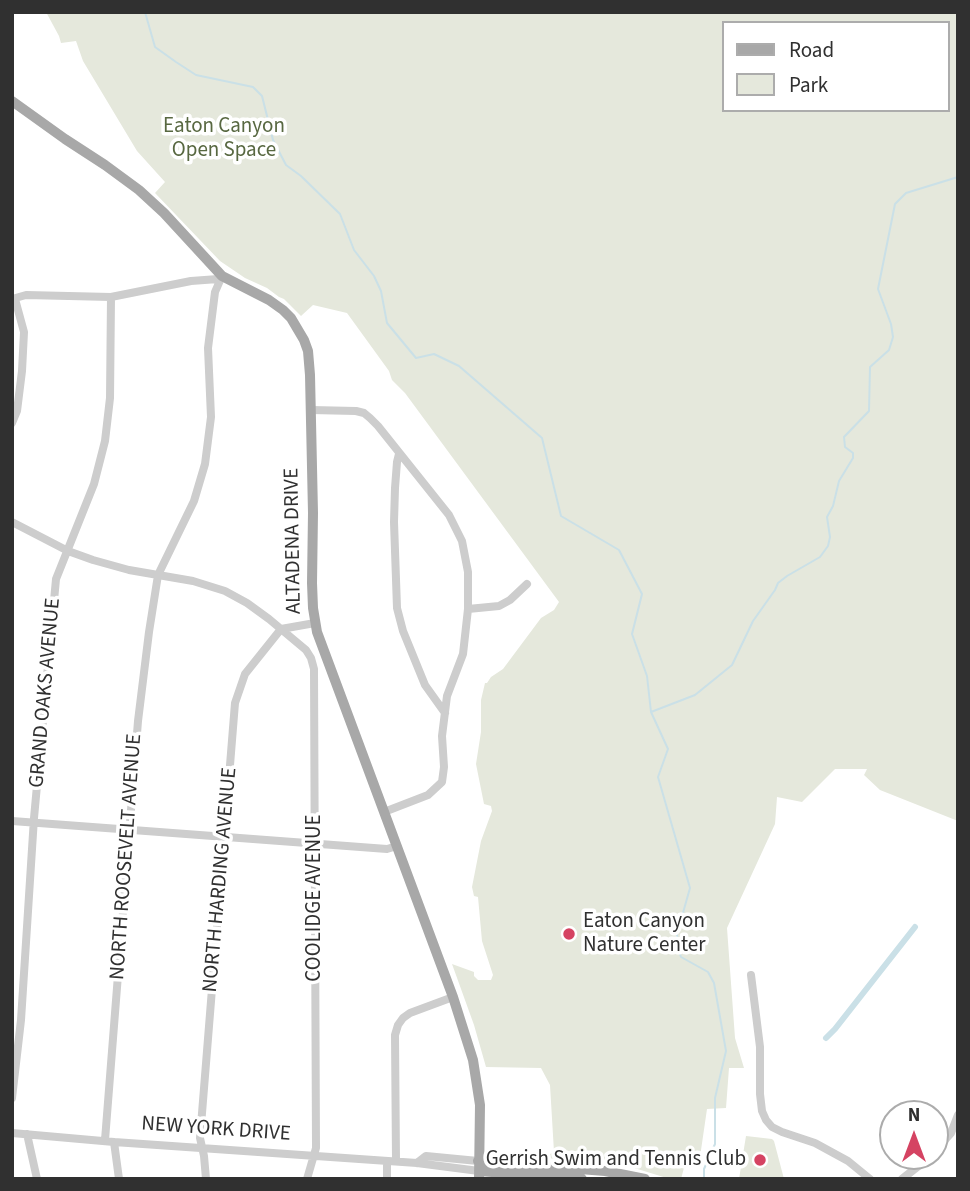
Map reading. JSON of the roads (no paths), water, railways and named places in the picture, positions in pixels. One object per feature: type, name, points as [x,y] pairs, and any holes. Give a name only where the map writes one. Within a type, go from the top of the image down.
[{"type":"main road","name":"ALTADENA DRIVE","points":[[12,101],[147,197],[222,276],[269,300],[283,310],[299,329],[309,360],[315,623],[453,997],[472,1060],[480,1105],[479,1170]]},
{"type":"main road","name":"NEW YORK DRIVE","points":[[479,1170],[564,1174],[606,1171],[645,1179]]},
{"type":"main road","name":"NEW YORK DRIVE","points":[[564,1174],[582,1179]]},
{"type":"street","points":[[12,423],[17,411],[24,332],[14,299],[26,295],[111,297],[191,281],[218,279],[222,276]]},
{"type":"street","name":"NORTH ROOSEVELT AVENUE","points":[[119,1179],[109,1141],[138,721],[158,575],[194,500],[205,464],[210,424],[208,348],[215,295],[222,276]]},
{"type":"street","name":"GRAND OAKS AVENUE","points":[[12,1098],[56,579],[94,484],[105,441],[110,398],[111,297]]},
{"type":"street","points":[[311,411],[349,411],[364,414],[378,426],[449,515],[462,541],[468,572],[468,609],[463,654],[447,696],[442,736],[442,782],[428,795],[384,812]]},
{"type":"street","points":[[400,454],[397,462],[394,522],[397,608],[403,631],[425,685],[445,713]]},
{"type":"street","name":"COOLIDGE AVENUE","points":[[12,522],[68,551],[110,565],[193,581],[225,591],[247,603],[281,629],[306,650],[311,658],[314,669],[316,1148],[307,1179]]},
{"type":"street","points":[[468,609],[499,607],[527,584]]},
{"type":"street","points":[[281,629],[315,623]]},
{"type":"street","name":"NORTH HARDING AVENUE","points":[[206,1179],[200,1138],[235,703],[244,674],[281,629]]},
{"type":"street","points":[[12,821],[387,849],[397,846]]},
{"type":"street","points":[[751,975],[760,1047],[760,1094],[766,1120],[772,1127],[815,1143],[848,1161],[870,1179]]},
{"type":"street","points":[[387,1179],[391,1161],[395,1035],[398,1025],[410,1013],[453,997]]},
{"type":"street","points":[[949,1135],[958,1115]]},
{"type":"street","name":"NEW YORK DRIVE","points":[[12,1133],[479,1170]]},
{"type":"street","points":[[27,1134],[37,1179]]},
{"type":"waterway","points":[[145,12],[155,47],[196,75],[253,87],[262,96],[273,140],[286,165],[340,214],[354,250],[374,276],[381,291],[387,323],[416,358],[434,354],[459,366],[542,438],[561,516],[619,550],[642,594],[632,634],[647,676],[651,712],[668,749],[658,777],[690,888],[677,934],[677,946],[681,957],[708,972],[714,983],[726,1051],[715,1098],[715,1144],[704,1169],[704,1179]]},
{"type":"waterway","points":[[651,712],[695,695],[732,665],[753,621],[778,583],[820,557],[828,546],[830,537],[827,517],[833,506],[839,481],[853,458],[853,453],[845,447],[844,437],[869,411],[870,367],[889,350],[893,337],[878,289],[895,204],[906,193],[958,177]]},
{"type":"waterway","points":[[826,1038],[915,927]]},
{"type":"place","name":"Eaton Canyon Nature Center","points":[[569,934]]},
{"type":"place","name":"Gerrish Swim and Tennis Club","points":[[760,1160]]},
{"type":"park label","name":"Eaton Canyon Open Space","points":[[224,139]]}]
